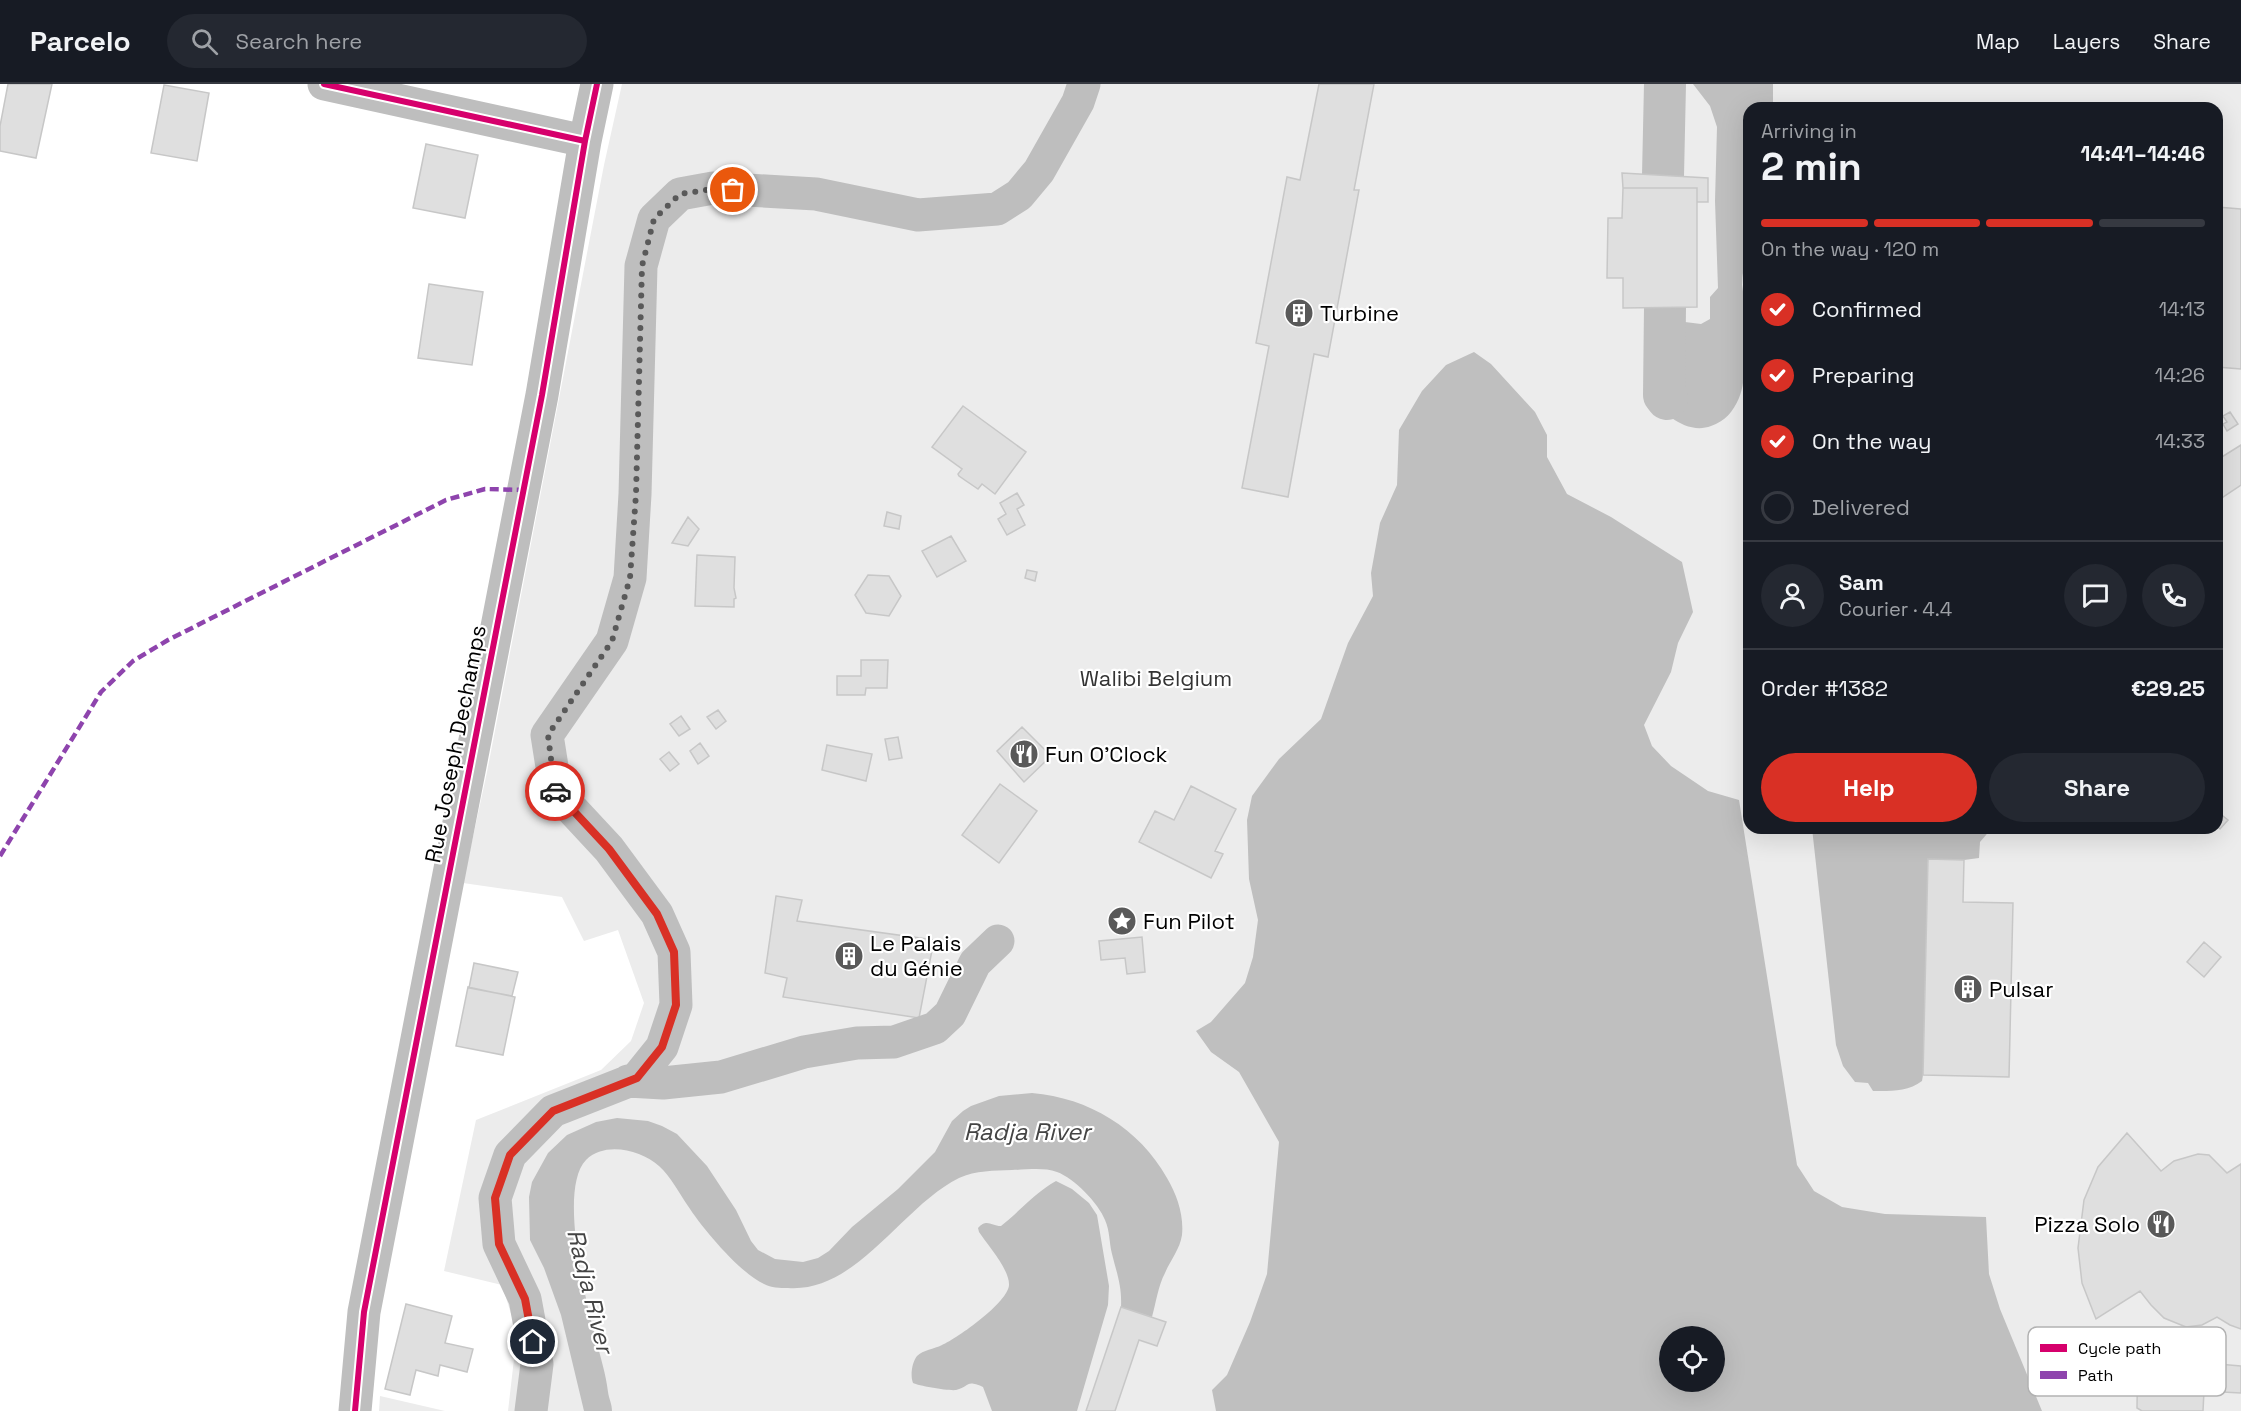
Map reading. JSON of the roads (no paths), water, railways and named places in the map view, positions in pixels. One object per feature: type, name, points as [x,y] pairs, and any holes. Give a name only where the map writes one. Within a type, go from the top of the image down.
[{"type":"street","points":[[324,84],[585,141]]},
{"type":"street","name":"Rue Joseph Dechamps","points":[[355,1411],[364,1312],[542,395],[585,141],[597,84]]},
{"type":"street","points":[[531,1411],[537,1364],[525,1299],[499,1244],[495,1198],[510,1155],[553,1111],[637,1078],[662,1047],[676,1005],[674,952],[657,914],[609,849],[556,792],[548,735],[612,641],[630,578],[636,494],[642,266],[654,219],[680,194],[713,189],[816,194],[918,215],[997,208],[1019,195],[1039,171],[1078,102],[1084,84]]},
{"type":"street","points":[[628,1081],[663,1083],[721,1077],[804,1052],[857,1043],[894,1042],[935,1028],[950,1014],[975,963],[998,942]]},
{"type":"water","points":[[1693,84],[1773,84],[1773,102],[1743,102],[1743,380],[1741,391],[1737,403],[1728,415],[1711,426],[1693,428],[1676,421],[1656,401],[1650,388],[1648,363],[1653,345],[1671,342],[1677,321],[1701,324],[1710,319],[1710,297],[1718,288],[1715,201],[1717,127],[1710,106]]},
{"type":"water","points":[[1474,352],[1491,364],[1535,412],[1547,435],[1547,457],[1567,494],[1611,517],[1682,562],[1693,612],[1678,643],[1671,672],[1644,725],[1652,746],[1671,766],[1708,791],[1739,800],[1797,1165],[1814,1191],[1842,1207],[1885,1214],[1986,1217],[1989,1274],[2000,1309],[2028,1377],[2028,1396],[2036,1396],[2042,1411],[1216,1411],[1212,1390],[1227,1375],[1250,1322],[1267,1274],[1279,1142],[1239,1072],[1211,1052],[1196,1031],[1211,1022],[1245,983],[1253,957],[1258,920],[1249,879],[1247,820],[1252,796],[1279,759],[1321,719],[1348,643],[1373,596],[1371,573],[1380,523],[1397,485],[1399,430],[1422,391],[1446,365]]},
{"type":"water","points":[[1813,834],[1987,834],[1980,842],[1979,858],[1928,859],[1922,1081],[1917,1085],[1899,1090],[1873,1091],[1868,1083],[1855,1082],[1843,1066],[1836,1045]]},
{"type":"water","name":"Radja River","points":[[1032,1093],[1073,1101],[1092,1109],[1127,1130],[1155,1160],[1171,1185],[1181,1213],[1182,1235],[1161,1283],[1152,1317],[1121,1307],[1120,1286],[1108,1228],[1102,1214],[1085,1192],[1064,1175],[1052,1170],[992,1171],[959,1178],[938,1191],[857,1263],[836,1277],[813,1286],[782,1288],[764,1284],[733,1260],[702,1226],[659,1166],[633,1152],[613,1149],[594,1154],[586,1160],[578,1175],[574,1195],[574,1220],[581,1274],[612,1406],[612,1411],[584,1411],[561,1315],[544,1268],[530,1240],[529,1197],[532,1182],[548,1153],[567,1135],[596,1122],[617,1118],[648,1121],[677,1134],[707,1166],[736,1210],[758,1250],[775,1259],[803,1262],[818,1258],[829,1251],[852,1227],[898,1189],[935,1152],[952,1121],[963,1111],[999,1096]]},
{"type":"water","points":[[1056,1181],[1072,1189],[1089,1203],[1097,1215],[1109,1286],[1108,1305],[1077,1411],[992,1411],[983,1387],[970,1384],[952,1390],[913,1383],[912,1369],[917,1356],[950,1341],[970,1327],[992,1309],[1007,1291],[1009,1284],[1005,1271],[978,1228],[984,1223],[1001,1226]]},
{"type":"waterway","points":[[1663,176],[1665,84]]},
{"type":"waterway","points":[[1665,307],[1664,395],[1667,399]]},
{"type":"place","name":"Turbine","points":[[1299,313]]},
{"type":"place","name":"Fun O'Clock","points":[[1024,754]]},
{"type":"place","name":"Fun Pilot","points":[[1122,921]]},
{"type":"place","name":"Le Palais du Génie","points":[[849,956]]},
{"type":"place","name":"Pulsar","points":[[1968,989]]},
{"type":"place","name":"Pizza Solo","points":[[2161,1224]]},
{"type":"park label","name":"Walibi Belgium","points":[[1156,678]]}]
